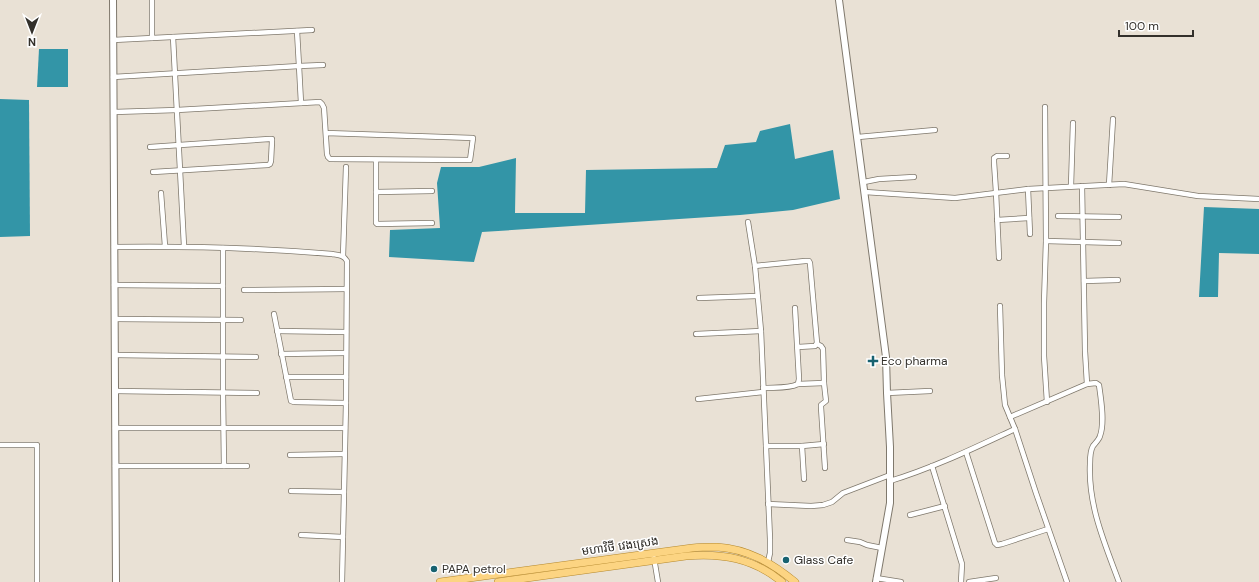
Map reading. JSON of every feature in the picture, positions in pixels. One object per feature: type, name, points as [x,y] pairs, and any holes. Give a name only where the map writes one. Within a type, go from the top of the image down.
[{"type":"main road","name":"មហាវិថី វេងស្រេង","points":[[440,582],[692,548],[717,547],[740,551],[768,562],[795,582]]},
{"type":"main road","name":"មហាវិថី វេងស្រេង","points":[[498,582],[516,581],[654,560],[705,555],[734,558],[761,567],[782,582]]},
{"type":"street","points":[[113,0],[116,582]]},
{"type":"street","points":[[152,0],[152,38]]},
{"type":"street","points":[[839,0],[886,357],[890,503],[876,580],[901,582]]},
{"type":"street","points":[[113,40],[312,30]]},
{"type":"street","points":[[297,31],[301,104]]},
{"type":"street","points":[[173,37],[184,246]]},
{"type":"street","points":[[113,76],[323,65]]},
{"type":"street","points":[[114,112],[320,102],[324,108],[326,133],[328,157],[330,159],[470,160],[473,138],[326,133]]},
{"type":"street","points":[[1045,107],[1046,241],[1044,356],[1047,402]]},
{"type":"street","points":[[1109,185],[1112,119]]},
{"type":"street","points":[[1072,186],[1073,123]]},
{"type":"street","points":[[858,137],[935,130]]},
{"type":"street","points":[[150,147],[272,139],[271,162],[268,165],[153,172]]},
{"type":"street","points":[[999,258],[994,158],[997,156],[1007,156]]},
{"type":"street","points":[[376,160],[376,223],[432,223]]},
{"type":"street","points":[[343,256],[346,167]]},
{"type":"street","points":[[864,182],[879,179],[914,177]]},
{"type":"street","points":[[865,192],[955,198],[1028,189],[1124,184],[1198,196],[1259,200]]},
{"type":"street","points":[[1082,186],[1087,384]]},
{"type":"street","points":[[1028,189],[1030,234]]},
{"type":"street","points":[[376,192],[432,191]]},
{"type":"street","points":[[161,193],[165,246]]},
{"type":"street","points":[[1058,216],[1119,217]]},
{"type":"street","points":[[998,220],[1029,218]]},
{"type":"street","points":[[748,222],[755,266],[761,331],[770,539],[770,554],[768,562]]},
{"type":"street","points":[[1046,241],[1119,243]]},
{"type":"street","points":[[114,247],[184,246],[306,252],[340,255],[347,261],[345,353],[346,403],[342,582]]},
{"type":"street","points":[[223,248],[222,320],[224,466]]},
{"type":"street","points":[[755,266],[810,262],[817,344]]},
{"type":"street","points":[[1084,280],[1118,280]]},
{"type":"street","points":[[114,285],[222,286]]},
{"type":"street","points":[[244,290],[346,289]]},
{"type":"street","points":[[698,298],[757,296]]},
{"type":"street","points":[[1000,306],[1002,375],[1005,405],[1015,429],[1067,582]]},
{"type":"street","points":[[795,308],[798,347],[798,384]]},
{"type":"street","points":[[274,314],[291,401],[346,403]]},
{"type":"street","points":[[114,319],[241,320]]},
{"type":"street","points":[[277,330],[346,332]]},
{"type":"street","points":[[696,334],[761,331]]},
{"type":"street","points":[[798,347],[815,346],[817,344]]},
{"type":"street","points":[[817,344],[822,347],[826,401],[820,407],[825,468]]},
{"type":"street","points":[[281,354],[345,353]]},
{"type":"street","points":[[115,355],[256,357]]},
{"type":"street","points":[[286,377],[346,376]]},
{"type":"street","points":[[698,399],[794,386],[798,384],[824,383]]},
{"type":"street","points":[[1010,417],[1087,384],[1096,383],[1099,385],[1102,425],[1100,437],[1092,447],[1090,466],[1091,492],[1093,506],[1105,545],[1119,582]]},
{"type":"street","points":[[115,391],[257,393]]},
{"type":"street","points":[[887,393],[930,391]]},
{"type":"street","points":[[115,428],[345,428]]},
{"type":"street","points":[[768,504],[811,506],[823,505],[832,502],[843,493],[932,466],[1015,429]]},
{"type":"street","points":[[766,446],[802,446],[824,444]]},
{"type":"street","points":[[0,445],[37,445],[37,582]]},
{"type":"street","points":[[802,446],[804,479]]},
{"type":"street","points":[[966,452],[995,543],[1002,544],[1048,529]]},
{"type":"street","points":[[290,455],[344,454]]},
{"type":"street","points":[[115,466],[247,466]]},
{"type":"street","points":[[932,466],[962,564],[961,582]]},
{"type":"street","points":[[291,491],[344,492]]},
{"type":"street","points":[[910,515],[945,506]]},
{"type":"street","points":[[301,536],[343,537]]},
{"type":"street","points":[[847,540],[882,548]]},
{"type":"street","points":[[653,553],[658,582]]},
{"type":"street","points":[[969,582],[996,578]]},
{"type":"water","points":[[39,49],[68,49],[68,87],[37,87]]},
{"type":"water","points":[[0,99],[29,100],[30,236],[0,237]]},
{"type":"water","points":[[790,124],[795,159],[833,150],[840,199],[793,210],[740,215],[482,232],[474,262],[389,257],[390,230],[440,228],[437,183],[441,167],[479,167],[516,158],[515,213],[585,213],[586,170],[717,168],[725,145],[756,142],[760,131]]},
{"type":"water","points":[[1204,207],[1259,209],[1259,254],[1219,253],[1218,297],[1199,297]]},
{"type":"place","name":"Eco pharma","points":[[873,361]]},
{"type":"place","name":"Glass Cafe","points":[[786,560]]},
{"type":"place","name":"PAPA petrol","points":[[434,569]]}]
